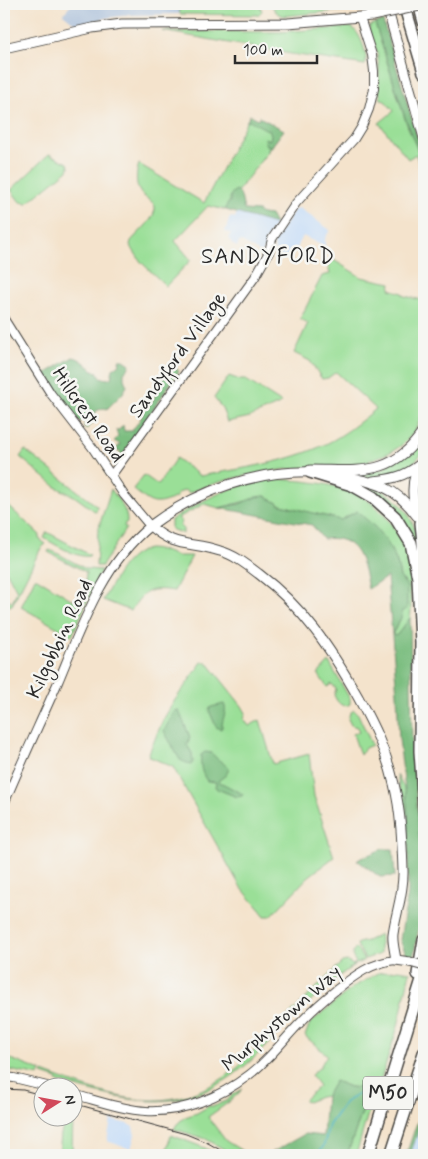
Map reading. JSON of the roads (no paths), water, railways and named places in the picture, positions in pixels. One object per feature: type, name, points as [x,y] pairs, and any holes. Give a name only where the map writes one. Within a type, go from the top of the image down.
[{"type":"highway","points":[[404,4],[424,72]]},
{"type":"highway","points":[[418,4],[424,22]]},
{"type":"highway","points":[[420,57],[424,83]]},
{"type":"highway","points":[[310,472],[352,485],[368,494],[389,510],[403,529],[411,543],[417,570],[421,643]]},
{"type":"highway","points":[[421,522],[424,565],[420,751],[424,809]]},
{"type":"highway","points":[[407,1030],[424,940]]},
{"type":"highway","name":"M50","points":[[368,1155],[424,973]]},
{"type":"highway","name":"M50","points":[[391,1155],[424,1053]]},
{"type":"main road","points":[[386,4],[424,138]]},
{"type":"main road","points":[[4,48],[92,28],[122,24],[288,23],[360,18],[424,5]]},
{"type":"main road","points":[[424,430],[406,452],[382,466],[355,471],[308,470],[250,478],[228,484],[177,508],[150,526],[163,537],[179,543],[226,553],[252,569],[300,610],[340,665],[378,735],[390,769],[398,804],[402,832],[404,879],[393,936],[396,960],[424,966]]},
{"type":"main road","points":[[372,482],[398,478],[411,471],[423,460]]},
{"type":"main road","points":[[421,522],[412,494],[413,482],[423,460]]},
{"type":"main road","points":[[295,472],[328,473],[372,482],[402,498],[421,522]]},
{"type":"street","name":"Sandyford Village","points":[[111,476],[250,283],[269,252],[272,239],[278,233],[296,203],[354,139],[362,126],[372,99],[374,71],[372,55],[360,18]]},
{"type":"street","name":"Hillcrest Road","points":[[4,319],[51,394],[92,447],[124,495],[150,526]]},
{"type":"street","name":"Kilgobbin Road","points":[[4,804],[97,595],[126,548],[150,526]]},
{"type":"street","name":"Murphystown Way","points":[[82,1097],[144,1111],[170,1110],[191,1106],[226,1089],[249,1075],[309,1013],[352,978],[373,965],[396,960]]},
{"type":"street","points":[[4,1077],[32,1082]]},
{"type":"waterway","points":[[318,1155],[324,1145],[329,1125],[345,1102],[359,1094]]},
{"type":"tram line","points":[[4,1089],[32,1092]]},
{"type":"tram line","points":[[82,1106],[186,1134],[208,1143],[229,1155]]},
{"type":"district","name":"SANDYFORD","points":[[268,257]]}]
